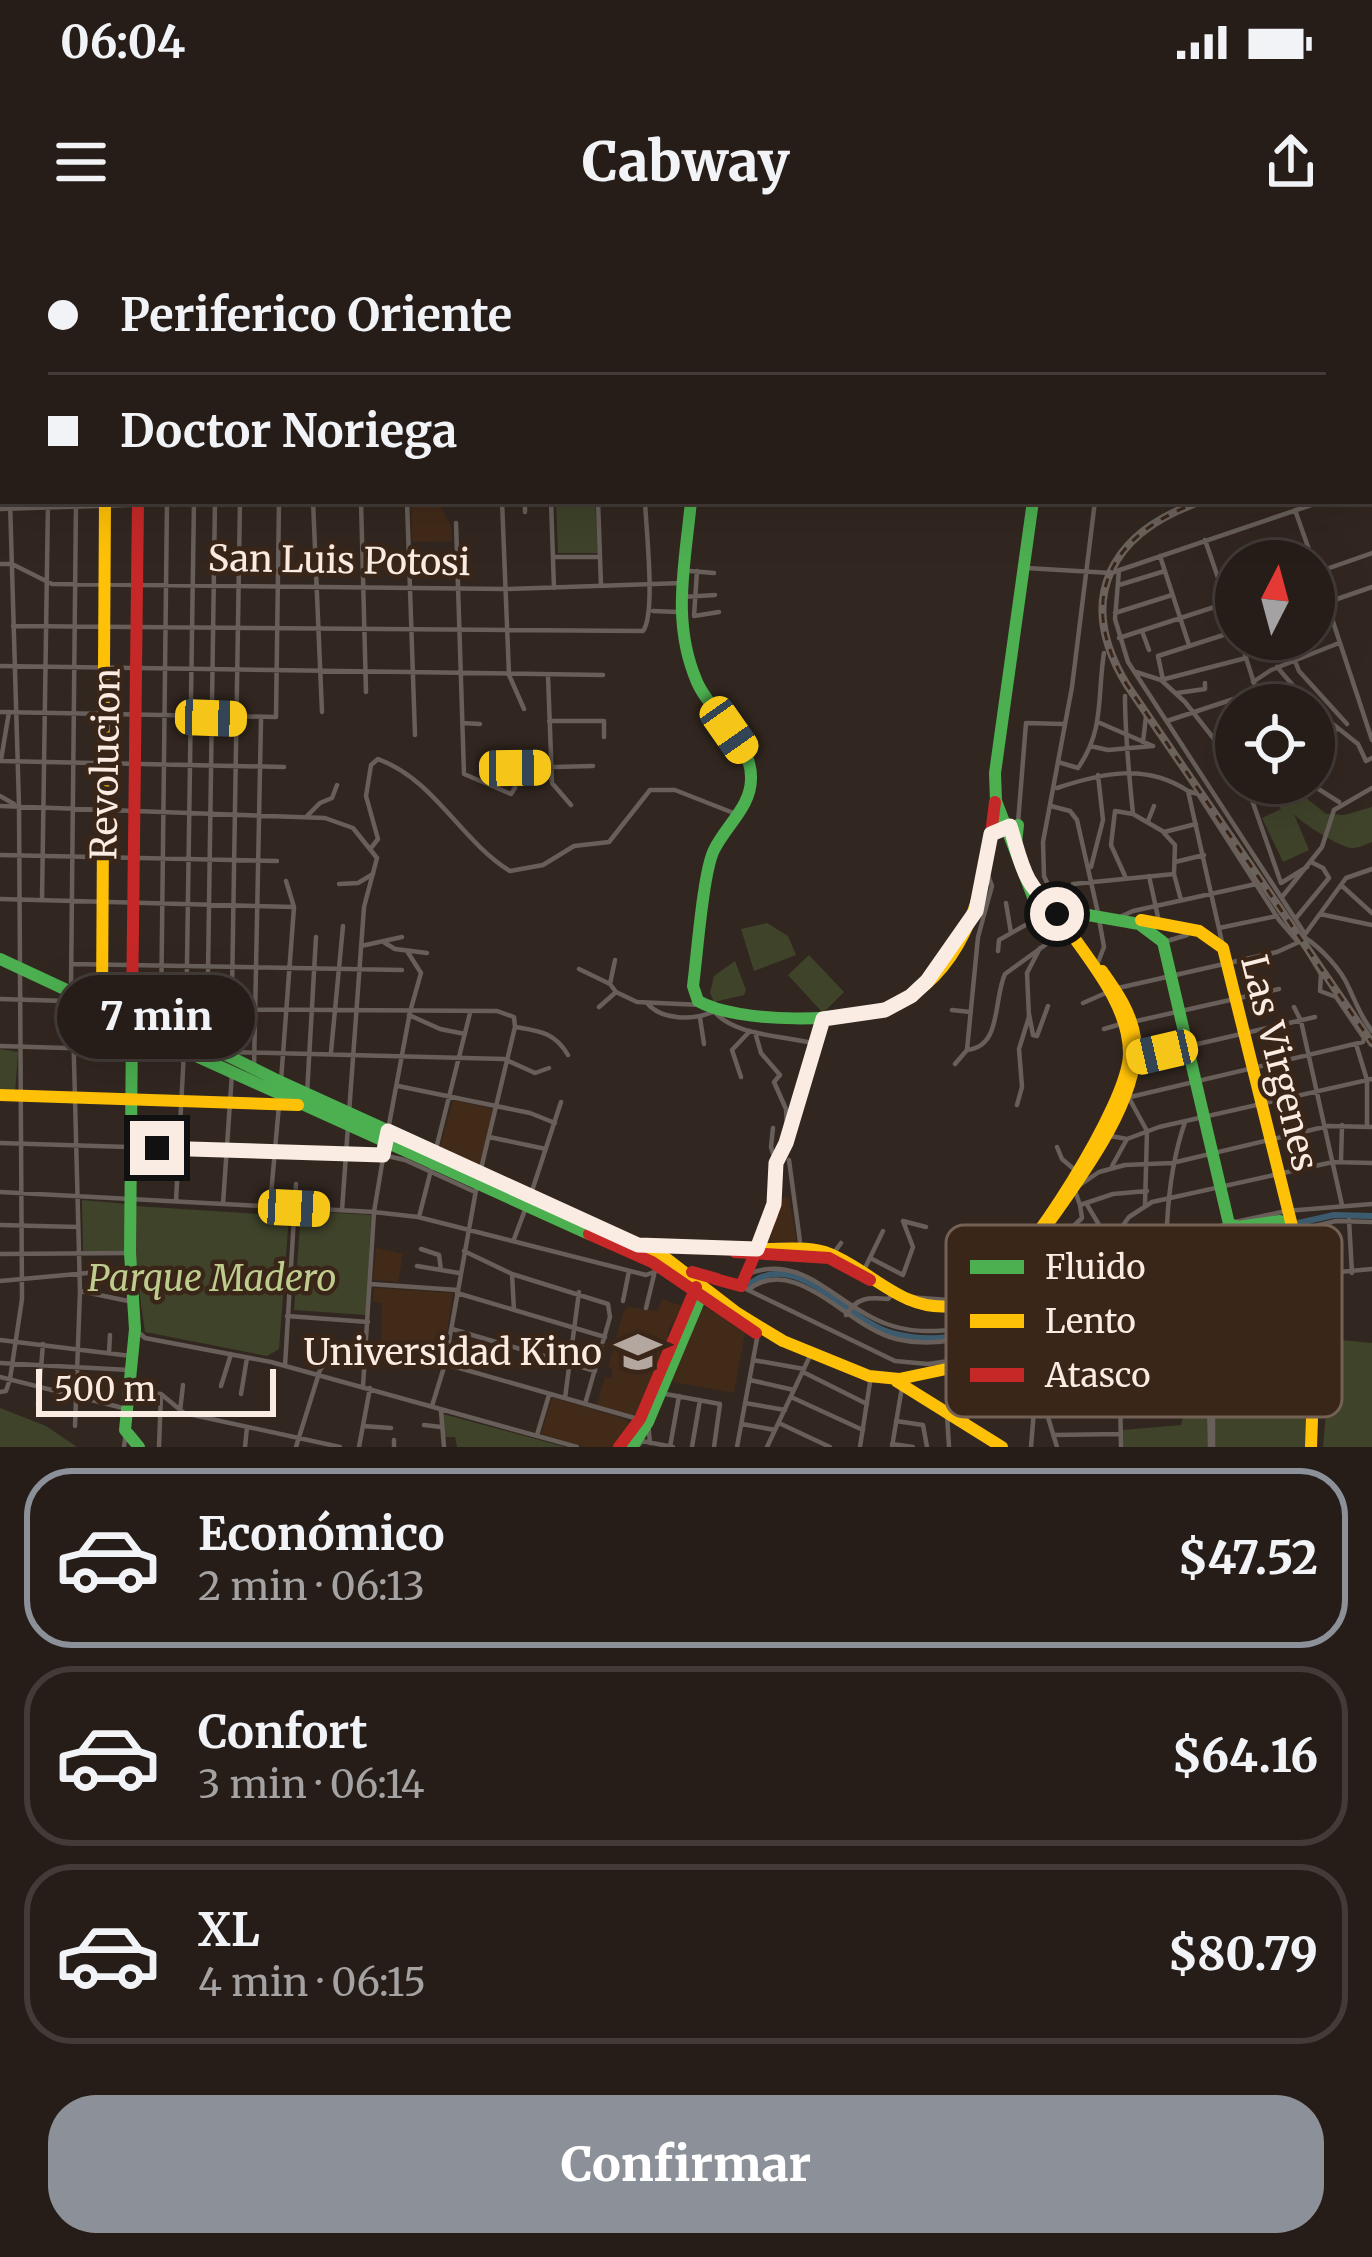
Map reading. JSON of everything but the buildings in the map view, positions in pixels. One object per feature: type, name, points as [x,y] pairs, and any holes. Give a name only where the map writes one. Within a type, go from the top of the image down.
[{"type":"main road","points":[[86,1001],[102,965],[105,504]]},
{"type":"main road","name":"Revolucion","points":[[125,1440],[135,1329],[129,1200],[138,504]]},
{"type":"main road","points":[[691,504],[689,590],[682,640],[691,670],[752,769],[750,793],[712,854],[693,986],[707,1011],[823,1019],[885,1010],[920,989],[971,920],[986,870],[995,773],[1028,568]]},
{"type":"main road","points":[[1036,504],[1000,772],[1001,799],[1031,886],[1113,990],[1137,1058],[1125,1097],[1105,1136],[1074,1187],[1042,1225]]},
{"type":"main road","points":[[995,801],[1011,826],[1026,886],[1055,911],[1113,990]]},
{"type":"main road","points":[[991,834],[1011,826]]},
{"type":"main road","points":[[1055,911],[1122,916],[1150,924],[1163,942],[1232,1225]]},
{"type":"main road","points":[[1098,915],[1150,924]]},
{"type":"main road","name":"Las Virgenes","points":[[1150,924],[1199,931],[1223,948],[1290,1225]]},
{"type":"main road","points":[[0,963],[232,1073],[348,1119],[407,1156],[433,1163]]},
{"type":"main road","points":[[86,1001],[161,1015],[186,1034],[254,1069],[280,1094]]},
{"type":"main road","points":[[703,1295],[745,1284],[746,1250],[774,1204],[788,1137],[823,1019]]},
{"type":"main road","points":[[1042,1225],[1125,1097],[1128,1023]]},
{"type":"main road","points":[[0,1095],[230,1102],[280,1094],[304,1100]]},
{"type":"main road","points":[[386,1143],[638,1245],[687,1271],[703,1295]]},
{"type":"main road","points":[[528,1202],[703,1295],[807,1363],[899,1383],[946,1374]]},
{"type":"main road","points":[[1249,1225],[1288,1220]]},
{"type":"main road","points":[[638,1245],[837,1248],[867,1264],[896,1295],[946,1306]]},
{"type":"main road","points":[[801,1251],[836,1261],[923,1309],[946,1310]]},
{"type":"main road","points":[[619,1447],[644,1421],[660,1393],[703,1295]]},
{"type":"main road","points":[[634,1447],[703,1295]]},
{"type":"main road","points":[[728,1312],[760,1328],[807,1363]]},
{"type":"main road","points":[[899,1383],[946,1369]]},
{"type":"main road","points":[[899,1383],[946,1414]]},
{"type":"main road","points":[[950,1417],[1002,1447]]},
{"type":"main road","points":[[1314,1447],[1315,1417]]},
{"type":"main road","points":[[1314,1447],[1319,1417]]},
{"type":"main road","points":[[125,1440],[140,1447]]},
{"type":"street","points":[[42,901],[48,504]]},
{"type":"street","points":[[76,504],[70,964],[86,1001]]},
{"type":"street","points":[[0,509],[105,504]]},
{"type":"street","points":[[166,504],[161,1015],[185,1009],[287,1009],[505,1013],[515,1018],[477,1183],[445,1364],[432,1406]]},
{"type":"street","points":[[186,1034],[194,504]]},
{"type":"street","points":[[207,1044],[215,504]]},
{"type":"street","points":[[240,504],[230,1054],[508,1059],[535,1073],[549,1068]]},
{"type":"street","points":[[0,712],[276,717],[279,504]]},
{"type":"street","points":[[313,504],[322,712]]},
{"type":"street","points":[[361,504],[366,692]]},
{"type":"street","points":[[407,504],[415,735]]},
{"type":"street","points":[[502,504],[509,674],[524,709]]},
{"type":"street","points":[[525,504],[525,512]]},
{"type":"street","points":[[551,504],[554,588]]},
{"type":"street","points":[[598,504],[601,587]]},
{"type":"street","points":[[14,626],[643,631],[648,627],[650,586],[645,504]]},
{"type":"street","points":[[967,1050],[989,1041],[1005,974],[1052,940],[1055,911],[1042,856],[1072,686],[1095,504]]},
{"type":"street","points":[[1028,568],[1086,573],[1119,570],[1314,504]]},
{"type":"street","points":[[10,505],[15,666],[12,713],[0,760],[284,767]]},
{"type":"street","points":[[1295,510],[1305,540]]},
{"type":"street","points":[[457,523],[464,774],[505,793],[514,791],[514,755]]},
{"type":"street","points":[[1205,540],[1215,570]]},
{"type":"street","points":[[1335,563],[1372,553]]},
{"type":"street","points":[[553,556],[600,557]]},
{"type":"street","points":[[1160,556],[1189,645]]},
{"type":"street","name":"San Luis Potosi","points":[[0,564],[12,564],[47,584],[650,586],[689,590]]},
{"type":"street","points":[[1119,570],[1115,613],[1119,638],[1135,672],[1279,885]]},
{"type":"street","points":[[1118,586],[1165,571]]},
{"type":"street","points":[[653,611],[714,574]]},
{"type":"street","points":[[1335,599],[1372,587]]},
{"type":"street","points":[[689,590],[716,595]]},
{"type":"street","points":[[689,590],[693,615],[719,612]]},
{"type":"street","points":[[1115,613],[1173,594]]},
{"type":"street","points":[[1119,638],[1215,607]]},
{"type":"street","points":[[1335,629],[1372,740]]},
{"type":"street","points":[[1142,631],[1148,650]]},
{"type":"street","points":[[1162,680],[1158,656],[1215,638]]},
{"type":"street","points":[[1247,660],[1253,682],[1277,667],[1339,643]]},
{"type":"street","points":[[1058,763],[1078,768],[1100,723],[1104,653]]},
{"type":"street","points":[[1162,680],[1238,660]]},
{"type":"street","points":[[1294,662],[1347,724]]},
{"type":"street","points":[[0,666],[603,675]]},
{"type":"street","points":[[1277,667],[1292,684]]},
{"type":"street","points":[[1135,672],[1162,680],[1215,740]]},
{"type":"street","points":[[548,675],[553,782],[572,805]]},
{"type":"street","points":[[1177,694],[1205,689],[1205,683]]},
{"type":"street","points":[[1125,697],[1124,749],[1132,814]]},
{"type":"street","points":[[1167,721],[1215,705]]},
{"type":"street","points":[[0,1392],[6,1391],[13,1364],[22,1279],[20,806],[12,713]]},
{"type":"street","points":[[1143,744],[1145,716]]},
{"type":"street","points":[[1335,731],[1363,717]]},
{"type":"street","points":[[254,1069],[261,720]]},
{"type":"street","points":[[549,721],[604,721],[604,737]]},
{"type":"street","points":[[462,723],[480,724]]},
{"type":"street","points":[[1011,826],[1026,723],[1063,724]]},
{"type":"street","points":[[1100,723],[1143,744]]},
{"type":"street","points":[[1335,725],[1369,759],[1356,766]]},
{"type":"street","points":[[1090,746],[1124,749],[1143,744]]},
{"type":"street","points":[[371,848],[378,839],[366,791],[370,765],[378,759],[406,771],[510,872],[543,865],[574,846],[609,842],[650,790],[674,790],[736,814]]},
{"type":"street","points":[[515,768],[593,766]]},
{"type":"street","points":[[1054,789],[1098,775],[1153,773],[1198,794],[1277,916],[1324,953],[1372,1031]]},
{"type":"street","points":[[1091,868],[1103,820],[1098,775]]},
{"type":"street","points":[[307,816],[320,802],[332,798],[337,785]]},
{"type":"street","points":[[1282,897],[1324,842],[1329,818],[1340,804],[1372,788]]},
{"type":"street","points":[[1189,791],[1223,948]]},
{"type":"street","points":[[0,796],[20,806]]},
{"type":"street","points":[[1335,800],[1340,804]]},
{"type":"street","points":[[1145,1204],[1147,1131],[1125,1097],[1309,1056],[1364,1038],[1336,997],[1320,992],[1321,974],[1282,897],[1253,804]]},
{"type":"street","points":[[0,806],[307,816],[349,825],[371,848],[377,858],[364,907],[342,1210]]},
{"type":"street","points":[[1051,806],[1076,817],[1091,868],[1104,947],[1097,965]]},
{"type":"street","points":[[1148,821],[1154,806]]},
{"type":"street","points":[[1124,876],[1111,845],[1112,817],[1118,810],[1148,821],[1175,845],[1174,874],[1180,900]]},
{"type":"street","points":[[1164,832],[1196,824]]},
{"type":"street","points":[[0,855],[277,862]]},
{"type":"street","points":[[1175,862],[1204,855]]},
{"type":"street","points":[[1296,918],[1329,878],[1323,868],[1310,864]]},
{"type":"street","points":[[1083,1003],[1113,990],[1281,951],[1302,938],[1341,884],[1372,869]]},
{"type":"street","points":[[955,1064],[967,1050],[978,937],[992,886],[986,870]]},
{"type":"street","points":[[1073,884],[1174,874]]},
{"type":"street","points":[[339,884],[372,876]]},
{"type":"street","points":[[1149,876],[1155,905],[1150,924]]},
{"type":"street","points":[[1279,885],[1295,879]]},
{"type":"street","points":[[270,1206],[294,907],[286,881]]},
{"type":"street","points":[[1122,916],[1257,883]]},
{"type":"street","points":[[1341,884],[1372,914]]},
{"type":"street","points":[[0,899],[294,907]]},
{"type":"street","points":[[1006,903],[1011,933]]},
{"type":"street","points":[[998,951],[999,940],[1055,911]]},
{"type":"street","points":[[1320,914],[1372,925]]},
{"type":"street","points":[[1219,928],[1277,916]]},
{"type":"street","points":[[331,1054],[343,926]]},
{"type":"street","points":[[1163,942],[1199,931]]},
{"type":"street","points":[[304,1100],[316,937]]},
{"type":"street","points":[[361,946],[402,937]]},
{"type":"street","points":[[385,943],[427,953]]},
{"type":"street","points":[[1040,948],[1027,973],[1032,1033],[1037,1036],[1048,1006]]},
{"type":"street","points":[[359,1447],[374,1212],[421,974],[407,951]]},
{"type":"street","points":[[610,984],[615,960]]},
{"type":"street","points":[[70,964],[402,970]]},
{"type":"street","points":[[579,969],[610,984],[626,999],[707,1011],[752,1032],[816,1044]]},
{"type":"street","points":[[1104,1029],[1279,989]]},
{"type":"street","points":[[599,1007],[616,992]]},
{"type":"street","points":[[0,1000],[86,1001]]},
{"type":"street","points":[[75,1426],[80,1274],[73,1015],[86,1001]]},
{"type":"street","points":[[647,1003],[657,1013],[707,1011]]},
{"type":"street","points":[[1294,1007],[1337,1162],[1342,1205]]},
{"type":"street","points":[[952,1010],[970,1012]]},
{"type":"street","points":[[704,1044],[707,1011]]},
{"type":"street","points":[[418,1217],[470,1012]]},
{"type":"street","points":[[410,1014],[440,1029],[465,1034]]},
{"type":"street","points":[[1017,1105],[1022,1088],[1019,1049],[1029,1014]]},
{"type":"street","points":[[1137,1058],[1315,1017]]},
{"type":"street","points":[[515,1028],[548,1033],[568,1055]]},
{"type":"street","points":[[741,1077],[732,1050],[752,1032]]},
{"type":"street","points":[[752,1032],[761,1053],[780,1075],[774,1082],[786,1109],[788,1137]]},
{"type":"street","points":[[1098,1225],[1074,1187],[1112,1168],[1172,1163],[1324,1126],[1369,1126],[1370,1079],[1356,1044]]},
{"type":"street","points":[[0,1046],[132,1050]]},
{"type":"street","points":[[176,1202],[184,1051]]},
{"type":"street","points":[[223,1204],[232,1073]]},
{"type":"street","points":[[1105,1136],[1127,1139],[1370,1079]]},
{"type":"street","points":[[397,1086],[496,1106],[555,1124]]},
{"type":"street","points":[[514,1240],[561,1102]]},
{"type":"street","points":[[1167,1225],[1172,1163],[1185,1122]]},
{"type":"street","points":[[1337,1162],[1342,1125]]},
{"type":"street","points":[[773,1128],[771,1147],[783,1161],[801,1251]]},
{"type":"street","points":[[489,1137],[546,1149]]},
{"type":"street","points":[[1112,1168],[1127,1139]]},
{"type":"street","points":[[0,1143],[346,1154],[386,1143]]},
{"type":"street","points":[[1058,1147],[1062,1160],[1075,1170]]},
{"type":"street","points":[[1122,1225],[1145,1204],[1337,1162],[1372,1163]]},
{"type":"street","points":[[285,1366],[296,1184]]},
{"type":"street","points":[[0,1192],[418,1217],[629,1271],[657,1271],[646,1308]]},
{"type":"street","points":[[1083,1204],[1113,1194],[1148,1192]]},
{"type":"street","points":[[1075,1225],[1082,1218],[1083,1204]]},
{"type":"street","points":[[1288,1220],[1342,1205],[1372,1204]]},
{"type":"street","points":[[1288,1220],[1372,1222]]},
{"type":"street","points":[[1349,1220],[1352,1273]]},
{"type":"street","points":[[883,1231],[867,1264],[903,1275],[913,1247],[903,1221],[926,1227]]},
{"type":"street","points":[[0,1225],[78,1227]]},
{"type":"street","points":[[675,1242],[746,1250]]},
{"type":"street","points":[[421,1249],[439,1255],[441,1270]]},
{"type":"street","points":[[464,1252],[512,1274],[608,1304],[611,1313],[585,1404]]},
{"type":"street","points":[[0,1254],[130,1253]]},
{"type":"street","points":[[463,1262],[484,1263]]},
{"type":"street","points":[[417,1266],[460,1273]]},
{"type":"street","points":[[745,1284],[764,1268],[788,1268],[899,1328],[946,1329]]},
{"type":"street","points":[[0,1281],[131,1269]]},
{"type":"street","points":[[1342,1274],[1372,1269]]},
{"type":"street","points":[[623,1301],[629,1271]]},
{"type":"street","points":[[512,1274],[514,1311]]},
{"type":"street","points":[[745,1284],[772,1277],[793,1280],[889,1337],[946,1341]]},
{"type":"street","points":[[370,1284],[458,1292],[605,1336]]},
{"type":"street","points":[[745,1284],[895,1361],[946,1361]]},
{"type":"street","points":[[80,1291],[133,1302]]},
{"type":"street","points":[[565,1398],[579,1292]]},
{"type":"street","points":[[846,1315],[868,1296],[946,1300]]},
{"type":"street","points":[[287,1316],[368,1322]]},
{"type":"street","points":[[135,1329],[145,1338],[271,1362],[578,1447]]},
{"type":"street","points":[[452,1329],[595,1371]]},
{"type":"street","points":[[748,1447],[737,1446],[758,1333]]},
{"type":"street","points":[[110,1335],[110,1353]]},
{"type":"street","points":[[0,1340],[110,1353],[130,1363]]},
{"type":"street","points":[[38,1403],[43,1344]]},
{"type":"street","points":[[271,1362],[286,1346]]},
{"type":"street","points":[[221,1386],[232,1354]]},
{"type":"street","points":[[296,1447],[318,1376],[331,1355],[445,1364],[644,1421],[650,1442]]},
{"type":"street","points":[[241,1394],[248,1357]]},
{"type":"street","points":[[753,1360],[807,1363],[867,1404]]},
{"type":"street","points":[[895,1361],[899,1383],[892,1445],[913,1447]]},
{"type":"street","points":[[0,1363],[130,1363]]},
{"type":"street","points":[[767,1447],[807,1363]]},
{"type":"street","points":[[0,1377],[127,1409]]},
{"type":"street","points":[[860,1447],[871,1378]]},
{"type":"street","points":[[750,1380],[792,1393],[863,1430]]},
{"type":"street","points":[[180,1411],[183,1385]]},
{"type":"street","points":[[127,1390],[161,1394],[180,1411],[340,1447]]},
{"type":"street","points":[[660,1393],[721,1407],[714,1447]]},
{"type":"street","points":[[159,1447],[161,1394]]},
{"type":"street","points":[[537,1435],[549,1394]]},
{"type":"street","points":[[634,1447],[642,1441],[672,1447],[679,1396]]},
{"type":"street","points":[[692,1447],[700,1400]]},
{"type":"street","points":[[746,1403],[785,1410]]},
{"type":"street","points":[[440,1409],[444,1447]]},
{"type":"street","points":[[966,1417],[968,1428]]},
{"type":"street","points":[[1031,1447],[1033,1417]]},
{"type":"street","points":[[1048,1417],[1057,1447]]},
{"type":"street","points":[[1120,1417],[1121,1447]]},
{"type":"street","points":[[1211,1417],[1212,1447]]},
{"type":"street","points":[[896,1421],[923,1425],[927,1447]]},
{"type":"street","points":[[742,1424],[777,1427],[830,1447]]},
{"type":"street","points":[[424,1425],[441,1427]]},
{"type":"street","points":[[363,1426],[391,1428]]},
{"type":"street","points":[[245,1447],[247,1427]]},
{"type":"street","points":[[1053,1435],[1121,1433]]},
{"type":"shaded area","points":[[411,504],[440,504],[452,528],[452,541],[412,542]]},
{"type":"shaded area","points":[[453,1100],[493,1109],[480,1169],[439,1151]]},
{"type":"shaded area","points":[[779,1197],[789,1198],[797,1243],[763,1243]]},
{"type":"shaded area","points":[[376,1248],[403,1254],[398,1282],[373,1280]]},
{"type":"shaded area","points":[[374,1288],[453,1293],[445,1345],[381,1341],[382,1303],[373,1302]]},
{"type":"shaded area","name":"Universidad Kino","points":[[662,1299],[682,1306],[638,1416],[597,1405],[605,1377],[611,1378],[613,1369],[608,1367],[627,1307],[657,1311]]},
{"type":"shaded area","points":[[708,1308],[745,1333],[734,1393],[668,1381],[698,1309]]},
{"type":"shaded area","name":"Universidad Kino","points":[[552,1398],[634,1423],[615,1447],[586,1447],[541,1434]]},
{"type":"green space","points":[[556,504],[595,504],[598,553],[558,553]]},
{"type":"green space","points":[[1278,804],[1314,804],[1326,814],[1344,815],[1372,807],[1372,842],[1348,847],[1294,814],[1309,850],[1283,862],[1262,818],[1281,809]]},
{"type":"green space","points":[[767,923],[788,936],[796,955],[754,971],[741,929]]},
{"type":"green space","points":[[809,955],[844,992],[823,1013],[788,975]]},
{"type":"green space","points":[[735,961],[744,995],[714,1002],[710,993],[714,976]]},
{"type":"green space","points":[[135,1013],[279,1084],[278,1092],[135,1026]]},
{"type":"green space","points":[[0,1049],[18,1052],[15,1094],[0,1094]]},
{"type":"green space","points":[[82,1200],[127,1204],[127,1252],[83,1251]]},
{"type":"green space","name":"Parque Madero","points":[[135,1206],[289,1216],[279,1349],[267,1356],[145,1332],[134,1255]]},
{"type":"green space","points":[[301,1211],[371,1215],[366,1315],[294,1310]]},
{"type":"green space","points":[[1342,1340],[1372,1343],[1372,1447],[1323,1447],[1326,1417],[1342,1417]]},
{"type":"green space","points":[[0,1408],[46,1426],[77,1447],[0,1447]]},
{"type":"green space","points":[[443,1414],[565,1447],[457,1447],[455,1437],[445,1437]]},
{"type":"green space","points":[[1183,1417],[1207,1417],[1208,1447],[1123,1447],[1123,1430],[1181,1425]]},
{"type":"green space","points":[[1214,1417],[1310,1417],[1307,1447],[1215,1447]]},
{"type":"waterway","points":[[1289,1225],[1334,1215],[1372,1216]]},
{"type":"waterway","points":[[747,1286],[766,1276],[784,1274],[821,1290],[876,1327],[895,1334],[946,1337]]},
{"type":"waterway","points":[[626,1447],[645,1416]]},
{"type":"railway","points":[[1195,504],[1144,531],[1110,572],[1103,597],[1111,653],[1127,685],[1372,1043]]},
{"type":"traffic: fast","points":[[691,504],[682,593],[689,660],[703,694],[745,751],[751,777],[743,806],[710,861],[693,986],[698,1001],[740,1014],[795,1018],[851,1015],[894,1005]]},
{"type":"traffic: fast","points":[[1033,504],[995,773],[996,801],[1033,897],[1054,909],[1139,924],[1163,942],[1232,1225]]},
{"type":"traffic: fast","points":[[1016,843],[1018,825]]},
{"type":"traffic: fast","points":[[0,959],[71,992],[132,1008],[532,1196]]},
{"type":"traffic: fast","points":[[68,998],[589,1234]]},
{"type":"traffic: fast","points":[[132,1027],[130,1253],[135,1329],[125,1430],[139,1447]]},
{"type":"traffic: fast","points":[[1252,1225],[1280,1221],[1283,1225]]},
{"type":"traffic: fast","points":[[632,1447],[648,1422],[701,1296]]},
{"type":"traffic: slow","points":[[102,1002],[105,504]]},
{"type":"traffic: slow","points":[[894,1005],[917,992],[952,955],[974,909],[991,834],[1009,826]]},
{"type":"traffic: slow","points":[[1043,1225],[1094,1144],[1124,1078],[1129,1054],[1113,996],[1055,910]]},
{"type":"traffic: slow","points":[[1141,920],[1199,931],[1223,948],[1292,1225]]},
{"type":"traffic: slow","points":[[1047,1225],[1112,1124],[1134,1065],[1130,1020],[1102,971]]},
{"type":"traffic: slow","points":[[0,1095],[298,1105]]},
{"type":"traffic: slow","points":[[532,1196],[667,1259],[737,1313],[783,1341],[869,1376],[899,1379],[946,1369]]},
{"type":"traffic: slow","points":[[639,1245],[815,1250],[845,1261],[902,1297],[946,1306]]},
{"type":"traffic: slow","points":[[896,1381],[946,1412]]},
{"type":"traffic: slow","points":[[954,1417],[1002,1447]]},
{"type":"traffic: slow","points":[[1311,1447],[1312,1417]]},
{"type":"traffic: jam","points":[[132,1012],[138,504]]},
{"type":"traffic: jam","points":[[991,834],[995,802]]},
{"type":"traffic: jam","points":[[715,1279],[741,1286],[772,1215],[776,1163],[823,1019]]},
{"type":"traffic: jam","points":[[589,1234],[652,1262],[756,1333]]},
{"type":"traffic: jam","points":[[735,1252],[829,1258],[870,1280]]},
{"type":"traffic: jam","points":[[692,1272],[717,1279]]},
{"type":"traffic: jam","points":[[619,1447],[640,1419],[696,1287]]},
{"type":"place","name":"Universidad Kino","points":[[638,1352]]},
{"type":"route","points":[[157,1148],[383,1155],[388,1131],[638,1245],[757,1249],[772,1215],[776,1163],[823,1019],[885,1010],[927,981],[976,911],[991,834],[1000,828],[1010,826],[1031,886],[1057,905],[1064,918],[1060,920],[1057,914]]}]
